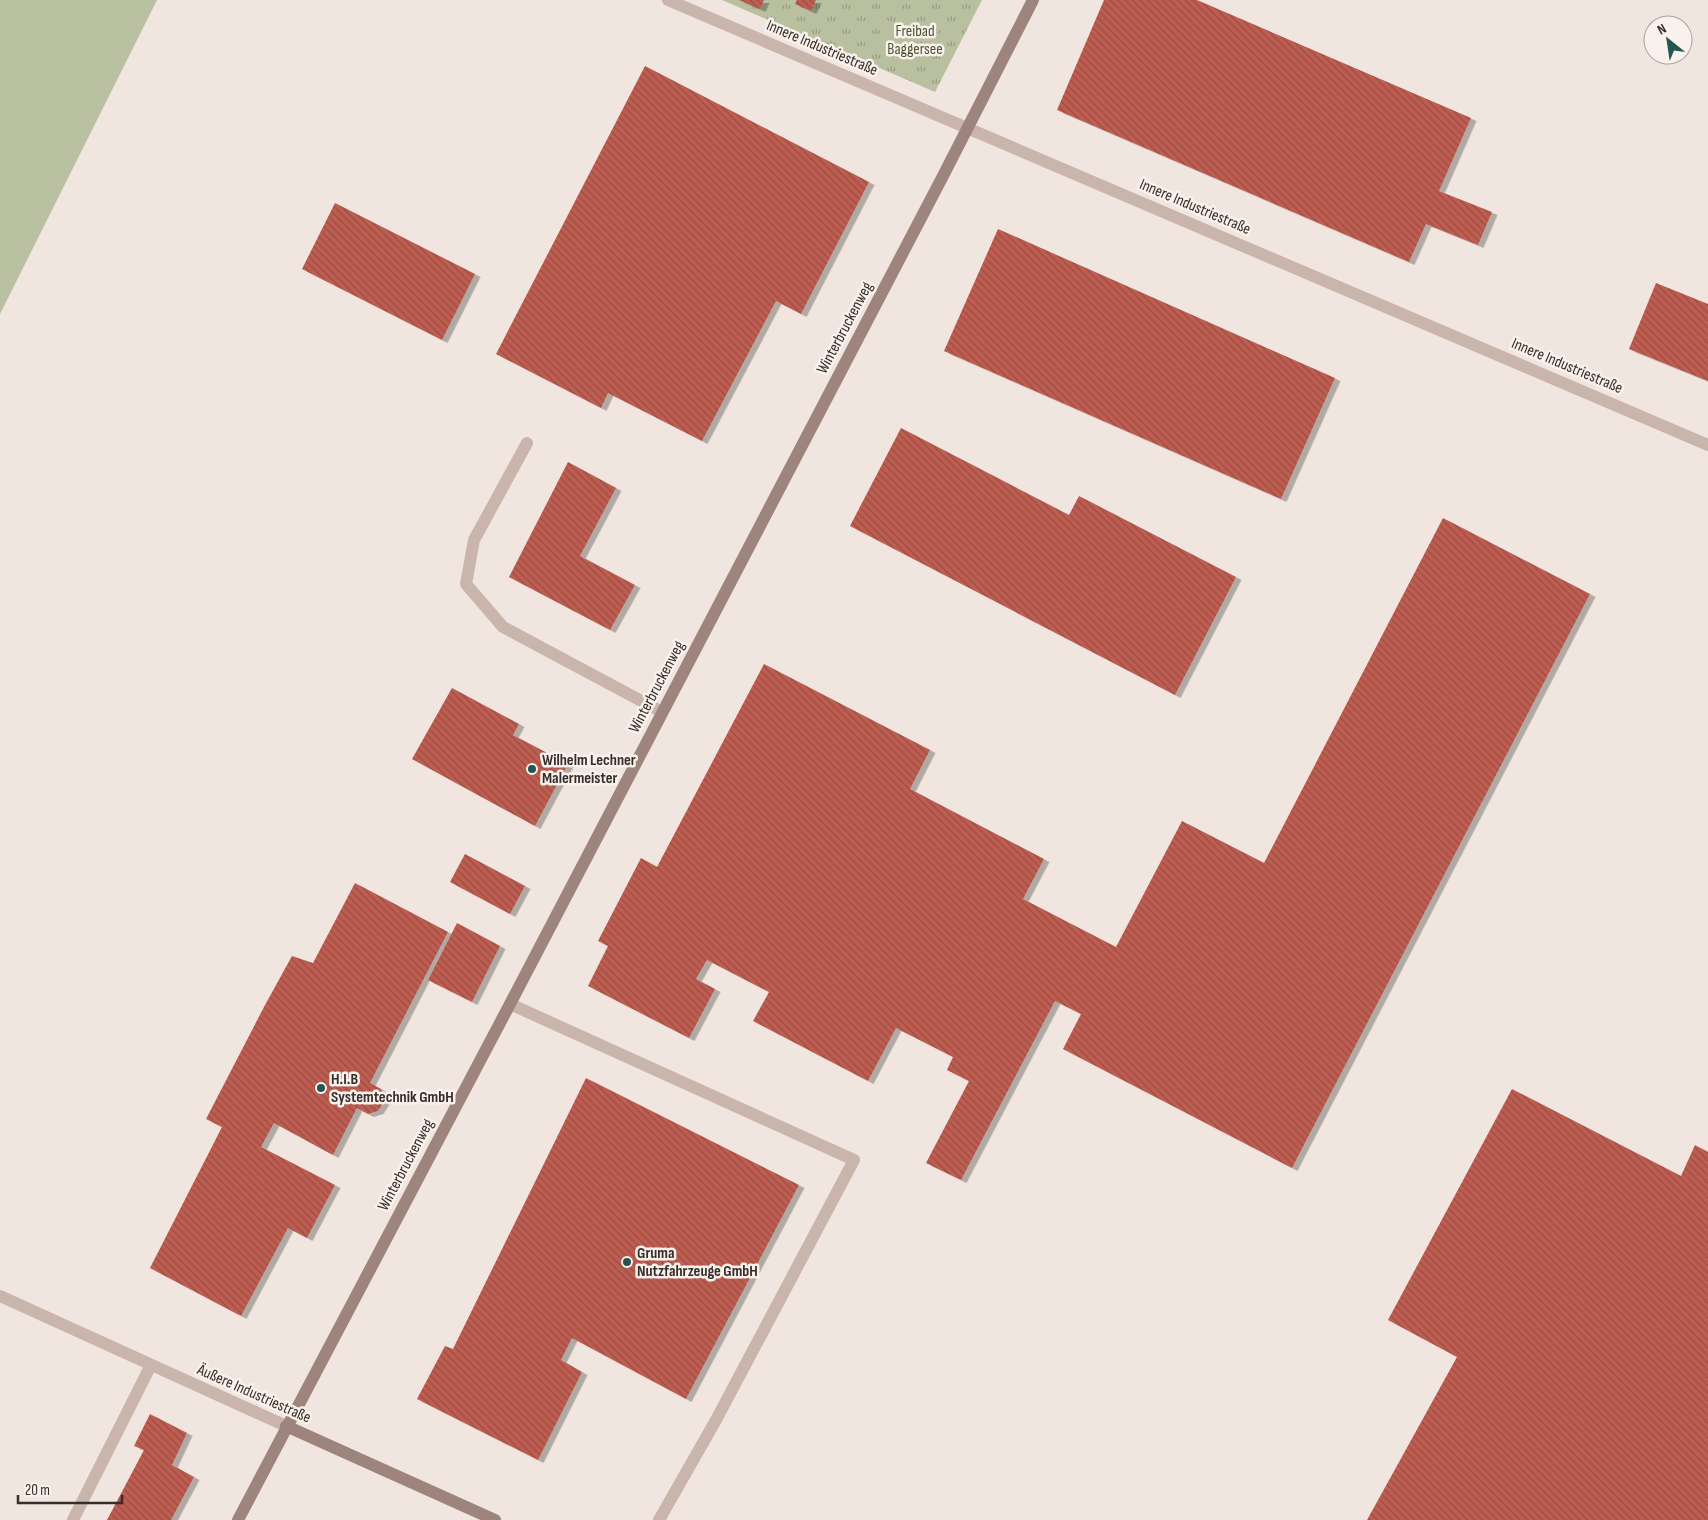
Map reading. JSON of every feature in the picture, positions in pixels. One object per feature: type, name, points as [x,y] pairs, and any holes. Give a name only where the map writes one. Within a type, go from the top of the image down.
[{"type":"street","name":"Innere Industriestraße","points":[[668,0],[1708,444]]},
{"type":"street","name":"Winterbruckenweg","points":[[238,1520],[510,1004],[1033,0]]},
{"type":"street","points":[[527,444],[474,540],[466,584],[503,626],[662,712]]},
{"type":"street","points":[[510,1004],[854,1160],[716,1420],[659,1520]]},
{"type":"street","name":"Äußere Industriestraße","points":[[0,1296],[494,1520]]},
{"type":"street","points":[[73,1520],[151,1365]]},
{"type":"green space","points":[[0,0],[157,0],[0,314]]},
{"type":"green space","name":"Freibad Baggersee","points":[[722,0],[982,0],[935,92]]},
{"type":"building","points":[[739,0],[764,0],[760,9]]},
{"type":"building","points":[[797,0],[816,0],[811,11],[795,4]]},
{"type":"building","points":[[1104,0],[1197,0],[1471,118],[1439,191],[1492,212],[1478,245],[1426,224],[1409,262],[1057,110]]},
{"type":"building","points":[[645,66],[869,182],[801,314],[776,301],[702,441],[608,393],[601,408],[496,354]]},
{"type":"building","points":[[335,203],[475,274],[442,340],[302,269]]},
{"type":"building","points":[[998,229],[1335,378],[1281,499],[944,351]]},
{"type":"building","points":[[1656,283],[1708,304],[1708,381],[1629,349]]},
{"type":"building","points":[[901,428],[1069,515],[1079,496],[1236,577],[1175,695],[850,526]]},
{"type":"building","points":[[568,462],[616,488],[580,556],[635,585],[610,630],[509,577]]},
{"type":"building","points":[[1443,518],[1590,594],[1292,1168],[1063,1049],[1081,1014],[1055,1001],[961,1180],[926,1163],[969,1081],[947,1070],[953,1057],[896,1028],[868,1081],[753,1021],[769,992],[707,960],[696,979],[715,989],[689,1038],[588,986],[608,946],[598,941],[641,858],[657,867],[764,664],[930,750],[910,789],[1044,859],[1023,899],[1116,947],[1182,821],[1264,863]]},
{"type":"building","points":[[452,688],[519,724],[513,735],[568,764],[535,826],[412,759]]},
{"type":"building","points":[[465,854],[525,886],[510,914],[450,882]]},
{"type":"building","points":[[355,883],[448,932],[370,1083],[381,1089],[385,1100],[378,1111],[368,1114],[357,1108],[333,1155],[274,1123],[261,1147],[335,1185],[307,1238],[288,1228],[241,1316],[150,1268],[222,1127],[206,1119],[265,1005],[292,956],[313,963]]},
{"type":"building","points":[[457,923],[500,946],[472,1002],[428,980]]},
{"type":"building","name":"Gruma Nutzfahrzeuge GmbH","points":[[586,1078],[799,1185],[686,1399],[572,1338],[561,1360],[582,1372],[538,1460],[417,1399],[445,1346],[453,1349]]},
{"type":"building","points":[[1512,1089],[1681,1176],[1695,1145],[1708,1152],[1708,1520],[1367,1520],[1457,1357],[1388,1320]]},
{"type":"building","points":[[150,1414],[187,1433],[172,1465],[194,1477],[171,1520],[107,1520],[144,1450],[134,1446]]},
{"type":"place","name":"Wilhelm Lechner Malermeister","points":[[532,769]]},
{"type":"place","name":"H.I.B Systemtechnik GmbH","points":[[321,1088]]},
{"type":"place","name":"Gruma Nutzfahrzeuge GmbH","points":[[627,1262]]}]
